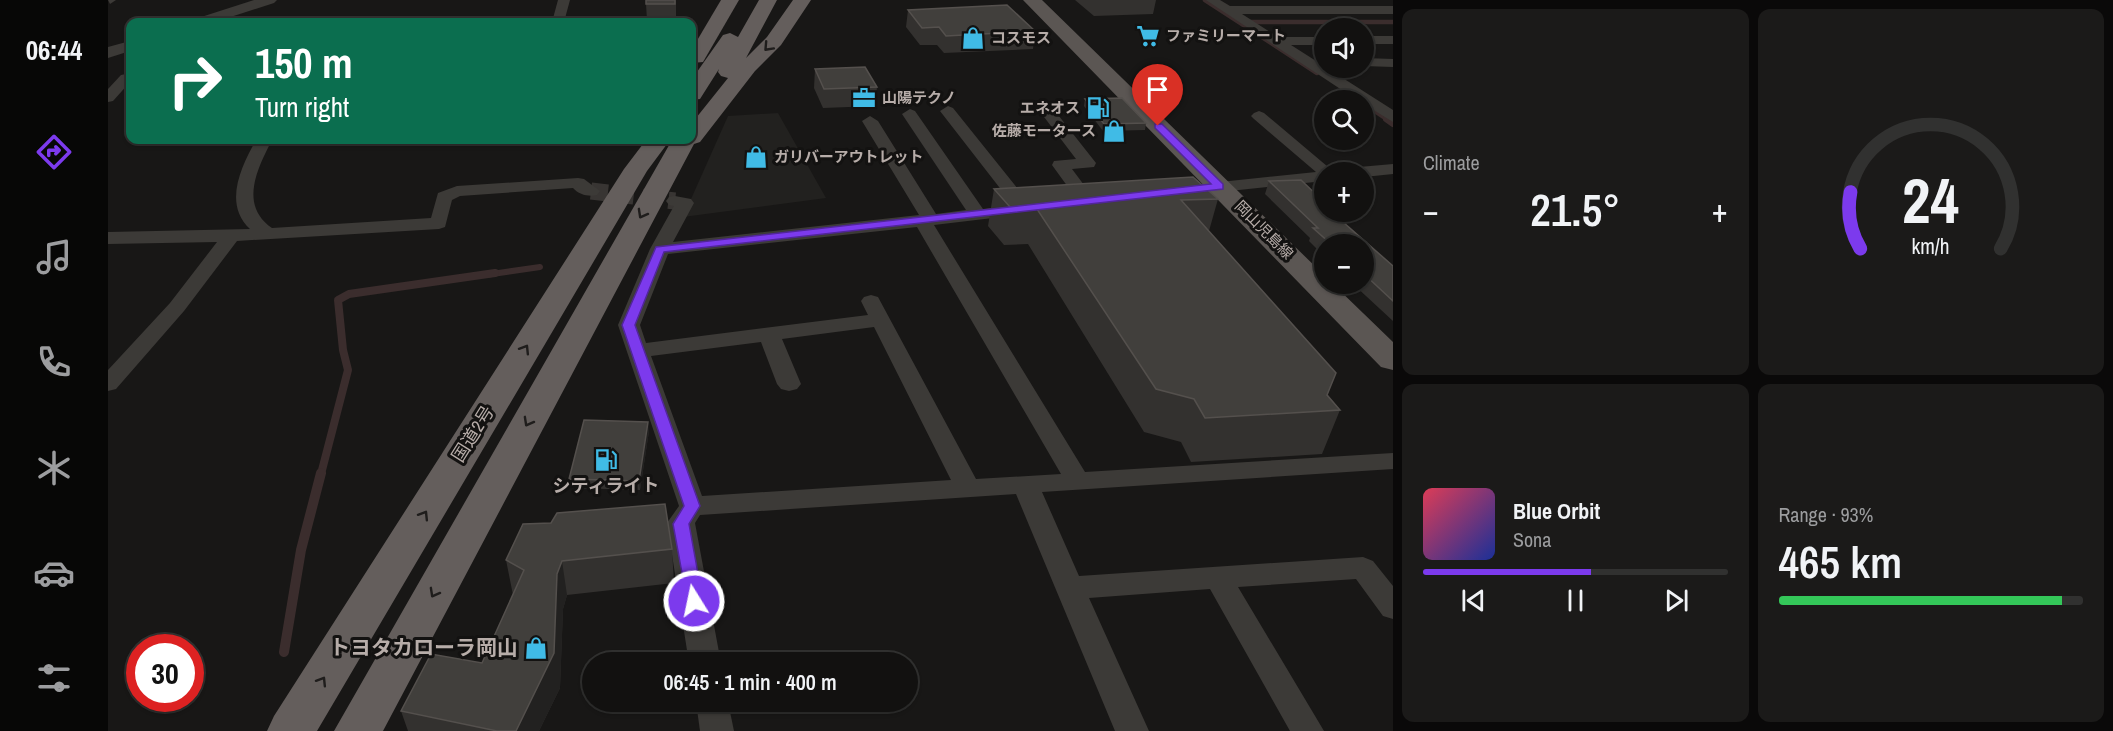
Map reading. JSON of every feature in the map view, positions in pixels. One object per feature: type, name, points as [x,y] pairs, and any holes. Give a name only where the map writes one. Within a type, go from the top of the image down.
[{"type":"highway","points":[[696,57],[730,0]]},
{"type":"highway","points":[[696,89],[718,60],[753,0]]},
{"type":"highway","points":[[696,122],[735,60],[768,0]]},
{"type":"highway","points":[[696,119],[774,41],[802,0]]},
{"type":"highway","points":[[358,731],[668,147]]},
{"type":"highway","name":"国道2号","points":[[291,731],[668,147]]},
{"type":"main road","name":"岡山児島線","points":[[1032,0],[1393,360]]},
{"type":"street","points":[[213,18],[269,0]]},
{"type":"street","points":[[559,18],[564,0]]},
{"type":"street","points":[[1196,0],[1246,22],[1266,41],[1314,40]]},
{"type":"street","points":[[1218,8],[1393,10]]},
{"type":"street","points":[[1218,8],[1342,90]]},
{"type":"street","points":[[1374,40],[1393,40]]},
{"type":"street","points":[[108,53],[126,47]]},
{"type":"street","points":[[1297,61],[1314,61]]},
{"type":"street","points":[[1297,61],[1335,90]]},
{"type":"street","points":[[1374,62],[1393,63]]},
{"type":"street","points":[[108,79],[126,78]]},
{"type":"street","points":[[108,98],[126,80]]},
{"type":"street","points":[[1374,107],[1393,106]]},
{"type":"street","points":[[1046,109],[1088,162],[1060,165],[1087,201]]},
{"type":"street","points":[[1374,109],[1393,117]]},
{"type":"street","points":[[948,111],[1025,209]]},
{"type":"street","points":[[1374,113],[1393,130]]},
{"type":"street","points":[[910,114],[978,214]]},
{"type":"street","points":[[1259,116],[1314,164]]},
{"type":"street","points":[[870,122],[926,223],[1078,481]]},
{"type":"street","points":[[262,144],[249,176],[246,203],[251,220],[267,233]]},
{"type":"street","points":[[1374,171],[1393,169]]},
{"type":"street","points":[[1224,191],[1314,176]]},
{"type":"street","points":[[1374,179],[1385,178],[1393,184]]},
{"type":"street","points":[[108,238],[231,236],[440,223],[444,197],[456,192],[578,183],[582,188],[591,191]]},
{"type":"street","points":[[1187,190],[1224,191],[1314,186]]},
{"type":"street","points":[[1066,204],[1109,199]]},
{"type":"street","points":[[675,201],[685,203],[660,249],[629,325],[692,506]]},
{"type":"street","points":[[660,249],[926,223],[978,214],[1046,207]]},
{"type":"street","points":[[108,384],[177,307],[231,236]]},
{"type":"street","points":[[638,351],[769,335],[876,311],[968,488]]},
{"type":"street","points":[[769,335],[789,384]]},
{"type":"street","points":[[692,506],[1393,461]]},
{"type":"street","points":[[1025,484],[1132,731]]},
{"type":"street","points":[[692,506],[681,524],[703,652]]},
{"type":"street","points":[[1070,588],[1363,568],[1393,608]]},
{"type":"street","points":[[1218,578],[1307,731]]},
{"type":"street","points":[[714,712],[717,731]]},
{"type":"shaded area","name":"ガリバーアウトレット","points":[[778,113],[826,198],[683,217],[728,116]]},
{"type":"building","points":[[646,0],[675,0],[675,4],[646,4]]},
{"type":"building","points":[[1007,5],[1035,31],[946,36],[939,27],[922,28],[908,10]]},
{"type":"building","points":[[865,67],[877,87],[824,89],[815,69]]},
{"type":"building","points":[[1122,98],[1146,123],[1104,124],[1085,99]]},
{"type":"building","points":[[1193,177],[1218,199],[1181,200],[1336,373],[1327,395],[1340,410],[1205,418],[1194,399],[1156,389],[1035,206],[1010,207],[994,189]]},
{"type":"building","points":[[1301,180],[1314,192],[1314,222],[1343,222],[1357,234],[1320,234],[1313,228],[1318,228],[1269,181]]},
{"type":"building","points":[[1374,249],[1393,266],[1393,301],[1374,283]]},
{"type":"building","points":[[584,420],[648,422],[639,481],[569,479]]},
{"type":"building","points":[[665,504],[672,549],[562,561],[557,574],[554,653],[516,731],[497,731],[401,711],[431,654],[482,663],[524,570],[506,560],[523,524],[551,523],[557,513]]},
{"type":"waterway","points":[[1205,0],[1314,71]]},
{"type":"waterway","points":[[1247,22],[1393,22]]},
{"type":"waterway","points":[[1374,111],[1388,120]]},
{"type":"waterway","points":[[1386,119],[1393,124]]},
{"type":"waterway","points":[[485,275],[540,267]]},
{"type":"waterway","points":[[321,474],[348,370],[343,350],[338,300],[349,294],[495,273]]},
{"type":"waterway","points":[[284,652],[301,550],[321,473]]},
{"type":"tunnel","points":[[591,191],[675,201]]},
{"type":"place","name":"ファミリーマート","points":[[1148,36]]},
{"type":"place","name":"コスモス","points":[[973,38]]},
{"type":"place","name":"山陽テクノ","points":[[864,98]]},
{"type":"place","name":"エネオス","points":[[1098,108]]},
{"type":"place","name":"佐藤モータース","points":[[1114,131]]},
{"type":"place","name":"ガリバーアウトレット","points":[[756,157]]},
{"type":"place","name":"シティライト","points":[[606,460]]},
{"type":"place","name":"トヨタカローラ岡山","points":[[536,648]]},
{"type":"route","points":[[694,601],[681,524],[692,506],[629,325],[660,249],[1220,186],[1158,126]]}]
